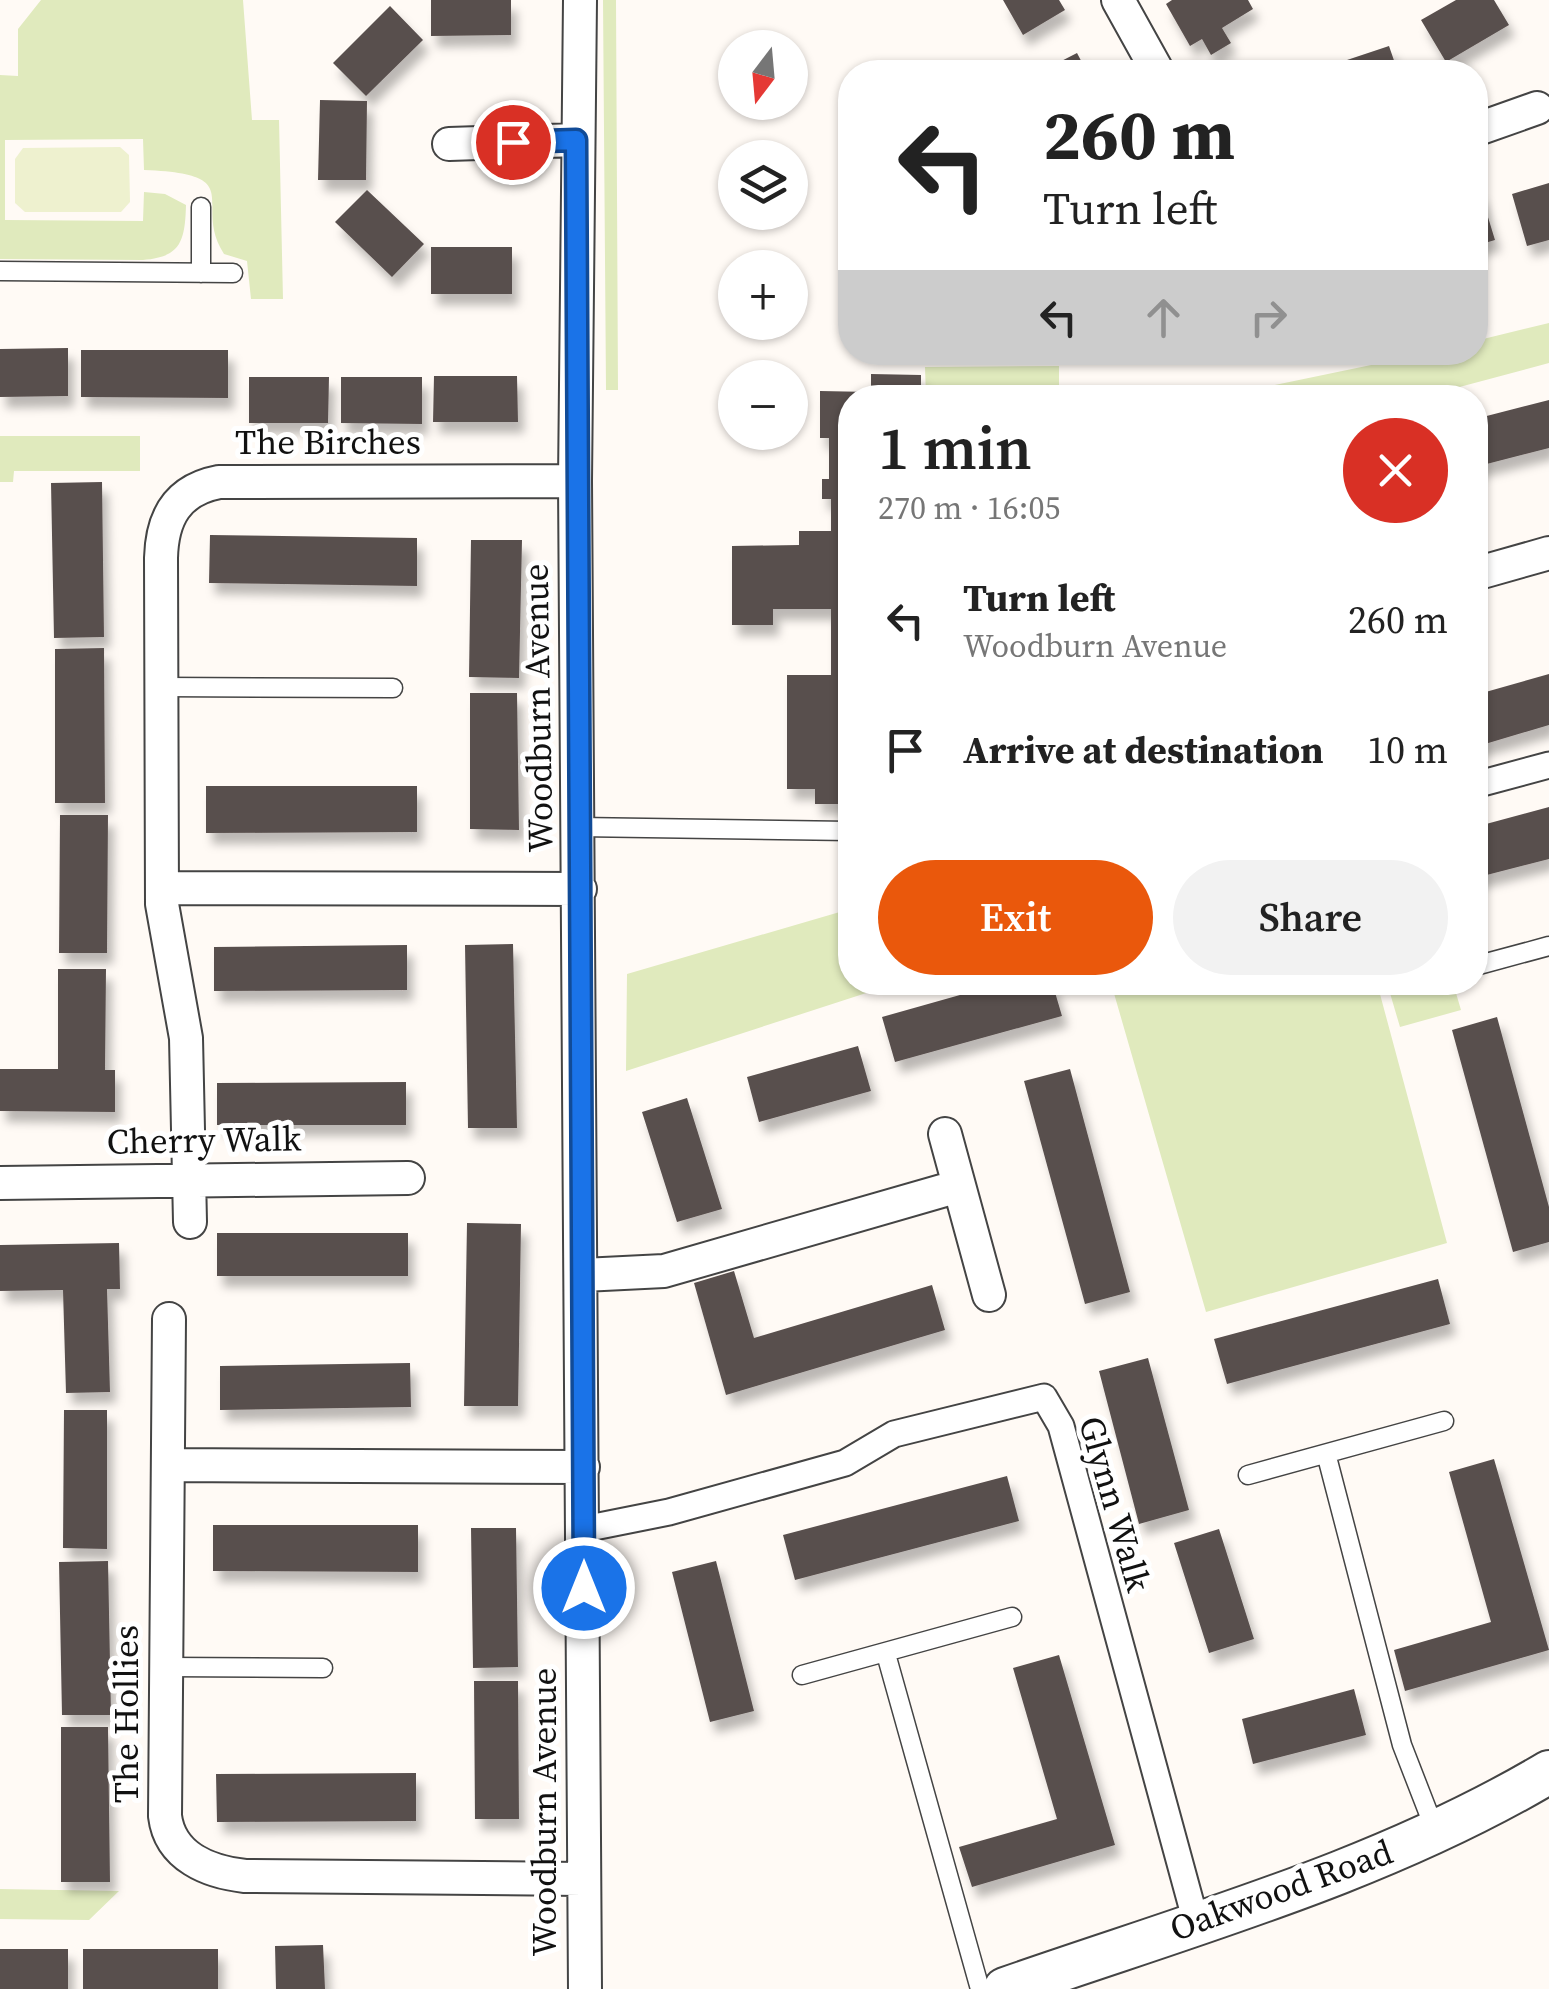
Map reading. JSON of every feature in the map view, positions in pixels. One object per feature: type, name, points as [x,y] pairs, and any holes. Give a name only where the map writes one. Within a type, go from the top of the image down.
[{"type":"street","name":"Woodburn Avenue","points":[[580,0],[575,481],[585,1989]]},
{"type":"street","points":[[1118,0],[1151,60]]},
{"type":"street","points":[[1488,125],[1536,108]]},
{"type":"street","points":[[449,144],[576,140]]},
{"type":"street","name":"The Birches","points":[[190,1222],[185,1023],[162,888],[164,528],[175,505],[198,488],[229,482],[575,481]]},
{"type":"street","points":[[1488,570],[1549,553]]},
{"type":"street","points":[[1488,781],[1549,765]]},
{"type":"street","points":[[162,888],[580,889]]},
{"type":"street","points":[[945,1134],[989,1296]]},
{"type":"street","name":"Cherry Walk","points":[[0,1183],[408,1178]]},
{"type":"street","points":[[583,1275],[664,1271],[959,1186]]},
{"type":"street","name":"The Hollies","points":[[169,1319],[166,1828],[180,1850],[208,1868],[246,1876],[582,1880]]},
{"type":"street","name":"Glynn Walk","points":[[584,1529],[670,1512],[845,1463],[894,1434],[1044,1397],[1061,1426],[1196,1922]]},
{"type":"street","points":[[169,1465],[584,1467]]},
{"type":"street","name":"Oakwood Road","points":[[1005,1989],[1436,1832],[1549,1772]]},
{"type":"lane","points":[[201,207],[201,272]]},
{"type":"lane","points":[[0,272],[233,273]]},
{"type":"lane","points":[[161,688],[393,688]]},
{"type":"lane","points":[[578,827],[838,831]]},
{"type":"lane","points":[[1488,962],[1549,946]]},
{"type":"lane","points":[[1248,1475],[1444,1422]]},
{"type":"lane","points":[[1327,1456],[1402,1745],[1436,1832]]},
{"type":"lane","points":[[802,1675],[1012,1618]]},
{"type":"lane","points":[[886,1654],[980,1989]]},
{"type":"lane","points":[[166,1667],[323,1668]]},
{"type":"green space","points":[[41,0],[243,0],[252,120],[279,120],[283,299],[251,299],[247,261],[224,254],[215,236],[208,185],[177,173],[144,170],[143,139],[5,140],[5,220],[143,221],[144,192],[165,194],[186,205],[182,237],[173,251],[143,260],[0,259],[0,75],[18,76],[18,29]]},
{"type":"green space","points":[[603,0],[616,0],[618,390],[606,390]]},
{"type":"green space","points":[[120,147],[129,155],[130,202],[121,212],[25,212],[15,203],[15,159],[23,148]]},
{"type":"green space","points":[[1549,323],[1549,363],[1467,385],[1275,385],[1371,365],[1488,365],[1488,338]]},
{"type":"green space","points":[[1059,366],[1059,385],[926,385],[925,367]]},
{"type":"green space","points":[[0,436],[140,436],[140,471],[14,471],[13,482],[0,482]]},
{"type":"green space","points":[[838,912],[838,995],[860,995],[626,1071],[627,974]]},
{"type":"green space","points":[[1114,995],[1380,995],[1447,1243],[1206,1312]]},
{"type":"green space","points":[[1391,995],[1457,995],[1461,1010],[1400,1027]]},
{"type":"green space","points":[[0,1889],[119,1891],[89,1920],[0,1919]]},
{"type":"building","points":[[431,0],[511,0],[511,35],[431,36]]},
{"type":"building","points":[[1003,0],[1059,0],[1065,10],[1023,35]]},
{"type":"building","points":[[1172,0],[1248,0],[1253,9],[1222,28],[1231,43],[1211,55],[1202,39],[1190,46],[1166,4]]},
{"type":"building","points":[[1456,0],[1494,0],[1509,25],[1445,60],[1421,20]]},
{"type":"building","points":[[390,6],[423,40],[366,96],[333,63]]},
{"type":"building","points":[[1389,46],[1394,60],[1347,60]]},
{"type":"building","points":[[320,100],[367,101],[366,180],[318,180]]},
{"type":"building","points":[[1549,183],[1549,240],[1527,246],[1512,194]]},
{"type":"building","points":[[367,190],[424,244],[392,277],[335,222]]},
{"type":"building","points":[[1488,217],[1495,240],[1488,242]]},
{"type":"building","points":[[431,247],[512,247],[512,294],[431,294]]},
{"type":"building","points":[[68,348],[68,396],[0,397],[0,349]]},
{"type":"building","points":[[81,350],[228,350],[228,398],[81,397]]},
{"type":"building","points":[[871,374],[921,375],[921,385],[871,385]]},
{"type":"building","points":[[434,376],[517,376],[518,422],[433,422]]},
{"type":"building","points":[[249,377],[329,377],[328,423],[249,423]]},
{"type":"building","points":[[341,377],[422,377],[422,424],[341,423]]},
{"type":"building","points":[[820,391],[838,391],[838,804],[815,804],[815,789],[787,789],[787,675],[831,675],[831,609],[773,609],[773,625],[732,625],[732,546],[799,545],[799,531],[831,531],[831,499],[822,499],[822,479],[829,479],[829,438],[820,438]]},
{"type":"building","points":[[1549,400],[1549,448],[1488,464],[1488,416]]},
{"type":"building","points":[[102,482],[104,637],[54,638],[51,483]]},
{"type":"building","points":[[210,535],[417,538],[417,586],[209,583]]},
{"type":"building","points":[[471,540],[522,540],[519,678],[469,677]]},
{"type":"building","points":[[104,648],[105,803],[55,803],[55,649]]},
{"type":"building","points":[[1549,674],[1549,725],[1488,743],[1488,691]]},
{"type":"building","points":[[470,693],[517,693],[519,830],[470,829]]},
{"type":"building","points":[[206,786],[417,786],[417,832],[206,833]]},
{"type":"building","points":[[1549,807],[1549,859],[1488,875],[1488,823]]},
{"type":"building","points":[[60,815],[108,815],[107,953],[59,953]]},
{"type":"building","points":[[513,944],[517,1128],[468,1128],[465,945]]},
{"type":"building","points":[[407,945],[407,990],[214,991],[214,947]]},
{"type":"building","points":[[58,969],[106,969],[105,1070],[115,1070],[115,1112],[0,1111],[0,1069],[58,1069]]},
{"type":"building","points":[[960,995],[1056,995],[1062,1016],[895,1062],[882,1017]]},
{"type":"building","points":[[1497,1017],[1549,1207],[1549,1242],[1513,1252],[1452,1030]]},
{"type":"building","points":[[858,1046],[871,1091],[759,1122],[747,1077]]},
{"type":"building","points":[[1070,1069],[1130,1292],[1085,1304],[1024,1081]]},
{"type":"building","points":[[406,1082],[406,1125],[217,1125],[217,1083]]},
{"type":"building","points":[[687,1098],[722,1209],[677,1222],[642,1112]]},
{"type":"building","points":[[467,1223],[521,1224],[518,1406],[464,1406]]},
{"type":"building","points":[[217,1233],[408,1233],[408,1276],[217,1276]]},
{"type":"building","points":[[119,1243],[120,1289],[107,1289],[110,1392],[66,1393],[63,1290],[0,1291],[0,1245]]},
{"type":"building","points":[[734,1271],[754,1338],[932,1285],[945,1330],[726,1395],[694,1283]]},
{"type":"building","points":[[1438,1279],[1450,1324],[1227,1384],[1214,1339]]},
{"type":"building","points":[[1148,1358],[1189,1510],[1139,1524],[1099,1371]]},
{"type":"building","points":[[410,1363],[411,1407],[220,1410],[220,1366]]},
{"type":"building","points":[[64,1410],[107,1410],[107,1549],[63,1548]]},
{"type":"building","points":[[1494,1459],[1549,1650],[1405,1691],[1394,1650],[1491,1622],[1449,1472]]},
{"type":"building","points":[[1007,1476],[1019,1521],[795,1580],[783,1535]]},
{"type":"building","points":[[213,1525],[418,1525],[418,1572],[213,1571]]},
{"type":"building","points":[[471,1528],[516,1528],[518,1667],[473,1668]]},
{"type":"building","points":[[1219,1529],[1254,1639],[1209,1653],[1174,1543]]},
{"type":"building","points":[[108,1561],[111,1715],[62,1715],[59,1562]]},
{"type":"building","points":[[716,1561],[754,1711],[710,1722],[672,1572]]},
{"type":"building","points":[[1059,1655],[1115,1845],[972,1887],[959,1847],[1057,1819],[1013,1668]]},
{"type":"building","points":[[474,1681],[518,1681],[519,1819],[475,1819]]},
{"type":"building","points":[[1354,1689],[1366,1735],[1253,1764],[1242,1719]]},
{"type":"building","points":[[61,1727],[108,1727],[110,1882],[61,1882]]},
{"type":"building","points":[[416,1773],[416,1821],[217,1822],[216,1774]]},
{"type":"building","points":[[323,1945],[325,1989],[276,1989],[275,1946]]},
{"type":"building","points":[[0,1949],[68,1949],[68,1989],[0,1989]]},
{"type":"building","points":[[83,1949],[218,1949],[218,1989],[83,1989]]},
{"type":"route","points":[[513,142],[576,140],[584,1588]]}]
